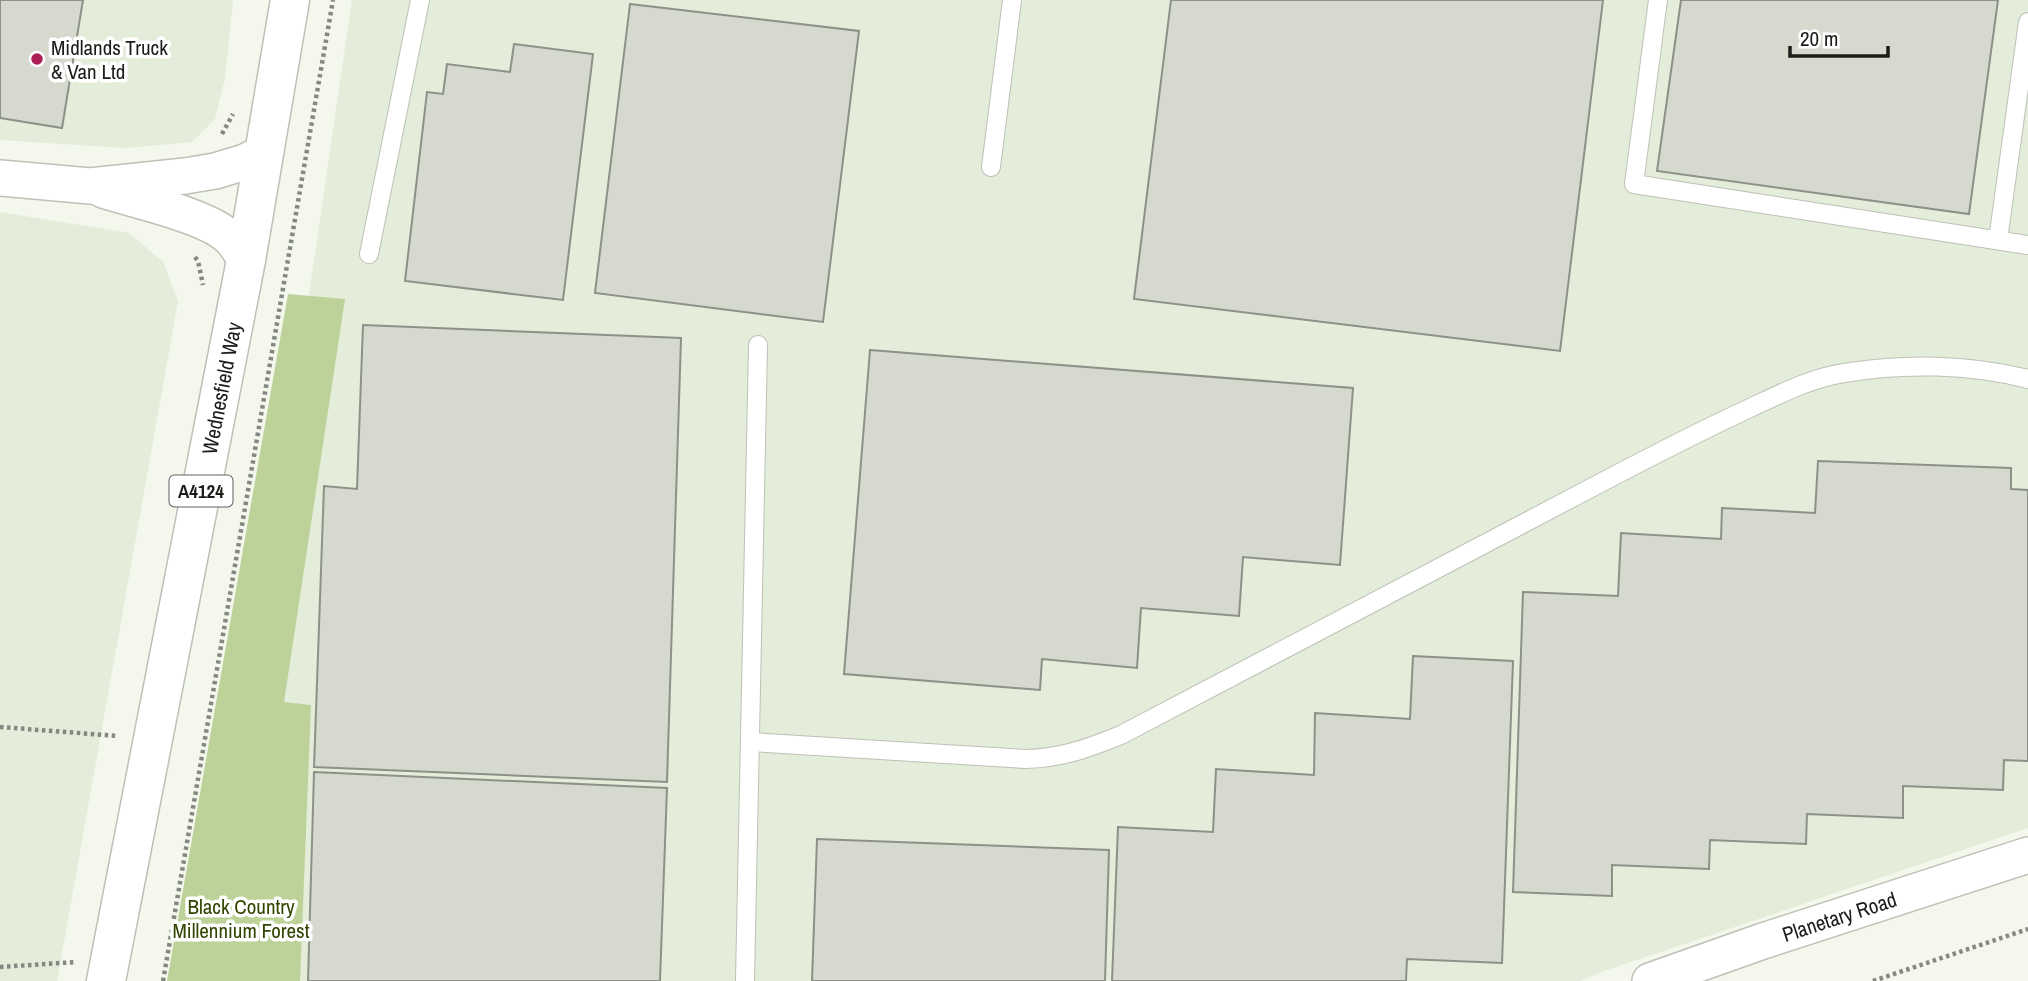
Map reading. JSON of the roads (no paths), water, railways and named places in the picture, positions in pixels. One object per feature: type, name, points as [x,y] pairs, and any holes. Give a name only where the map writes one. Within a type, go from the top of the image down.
[{"type":"main road","name":"Wednesfield Way","points":[[88,971],[246,260],[290,0]]},
{"type":"street","points":[[0,178],[89,186],[215,171],[244,162],[266,151]]},
{"type":"street","points":[[89,186],[210,225],[230,238],[246,260]]},
{"type":"street","name":"Planetary Road","points":[[1650,981],[1763,941],[2028,855]]},
{"type":"lane","points":[[369,254],[420,0]]},
{"type":"lane","points":[[991,167],[1012,0]]},
{"type":"lane","points":[[1658,0],[1634,184],[2028,245]]},
{"type":"lane","points":[[1998,240],[2028,22]]},
{"type":"lane","points":[[745,981],[758,345]]},
{"type":"lane","points":[[751,742],[1025,759],[1052,758],[1083,750],[1121,735],[1615,475],[1791,389],[1842,373],[1899,367],[1998,371],[2028,379]]},
{"type":"place","name":"Midlands Truck & Van Ltd","points":[[37,59]]},
{"type":"park label","name":"Black Country Millennium Forest","points":[[241,918]]}]
